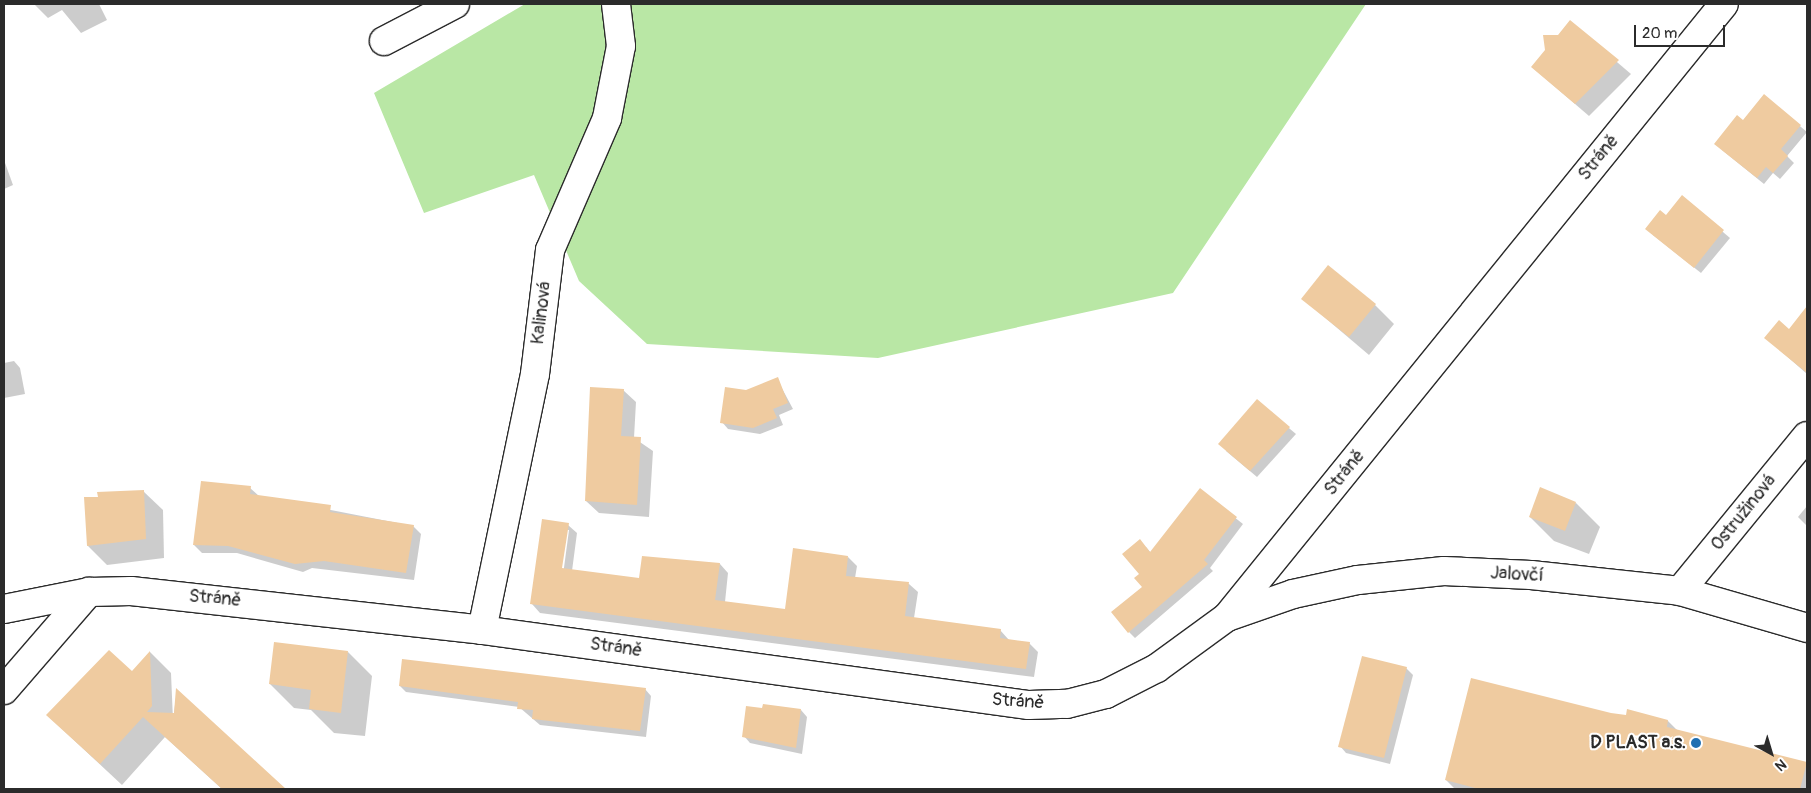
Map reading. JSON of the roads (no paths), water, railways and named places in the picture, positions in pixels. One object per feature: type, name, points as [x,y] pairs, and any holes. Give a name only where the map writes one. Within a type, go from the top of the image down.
[{"type":"street","points":[[384,41],[455,4]]},
{"type":"street","name":"Kalinová","points":[[482,630],[535,374],[550,250],[607,118],[620,46],[616,4]]},
{"type":"street","name":"Stráně","points":[[4,609],[88,592],[131,591],[300,607],[482,630],[1029,705],[1067,704],[1106,694],[1157,668],[1227,617],[1724,4]]},
{"type":"street","name":"Ostružinová","points":[[1680,591],[1807,436]]},
{"type":"street","name":"Jalovčí","points":[[1227,617],[1293,594],[1358,580],[1444,571],[1531,574],[1680,591],[1807,628]]},
{"type":"street","points":[[4,690],[88,592]]},
{"type":"place","name":"D PLAST a.s.","points":[[1696,743]]}]
